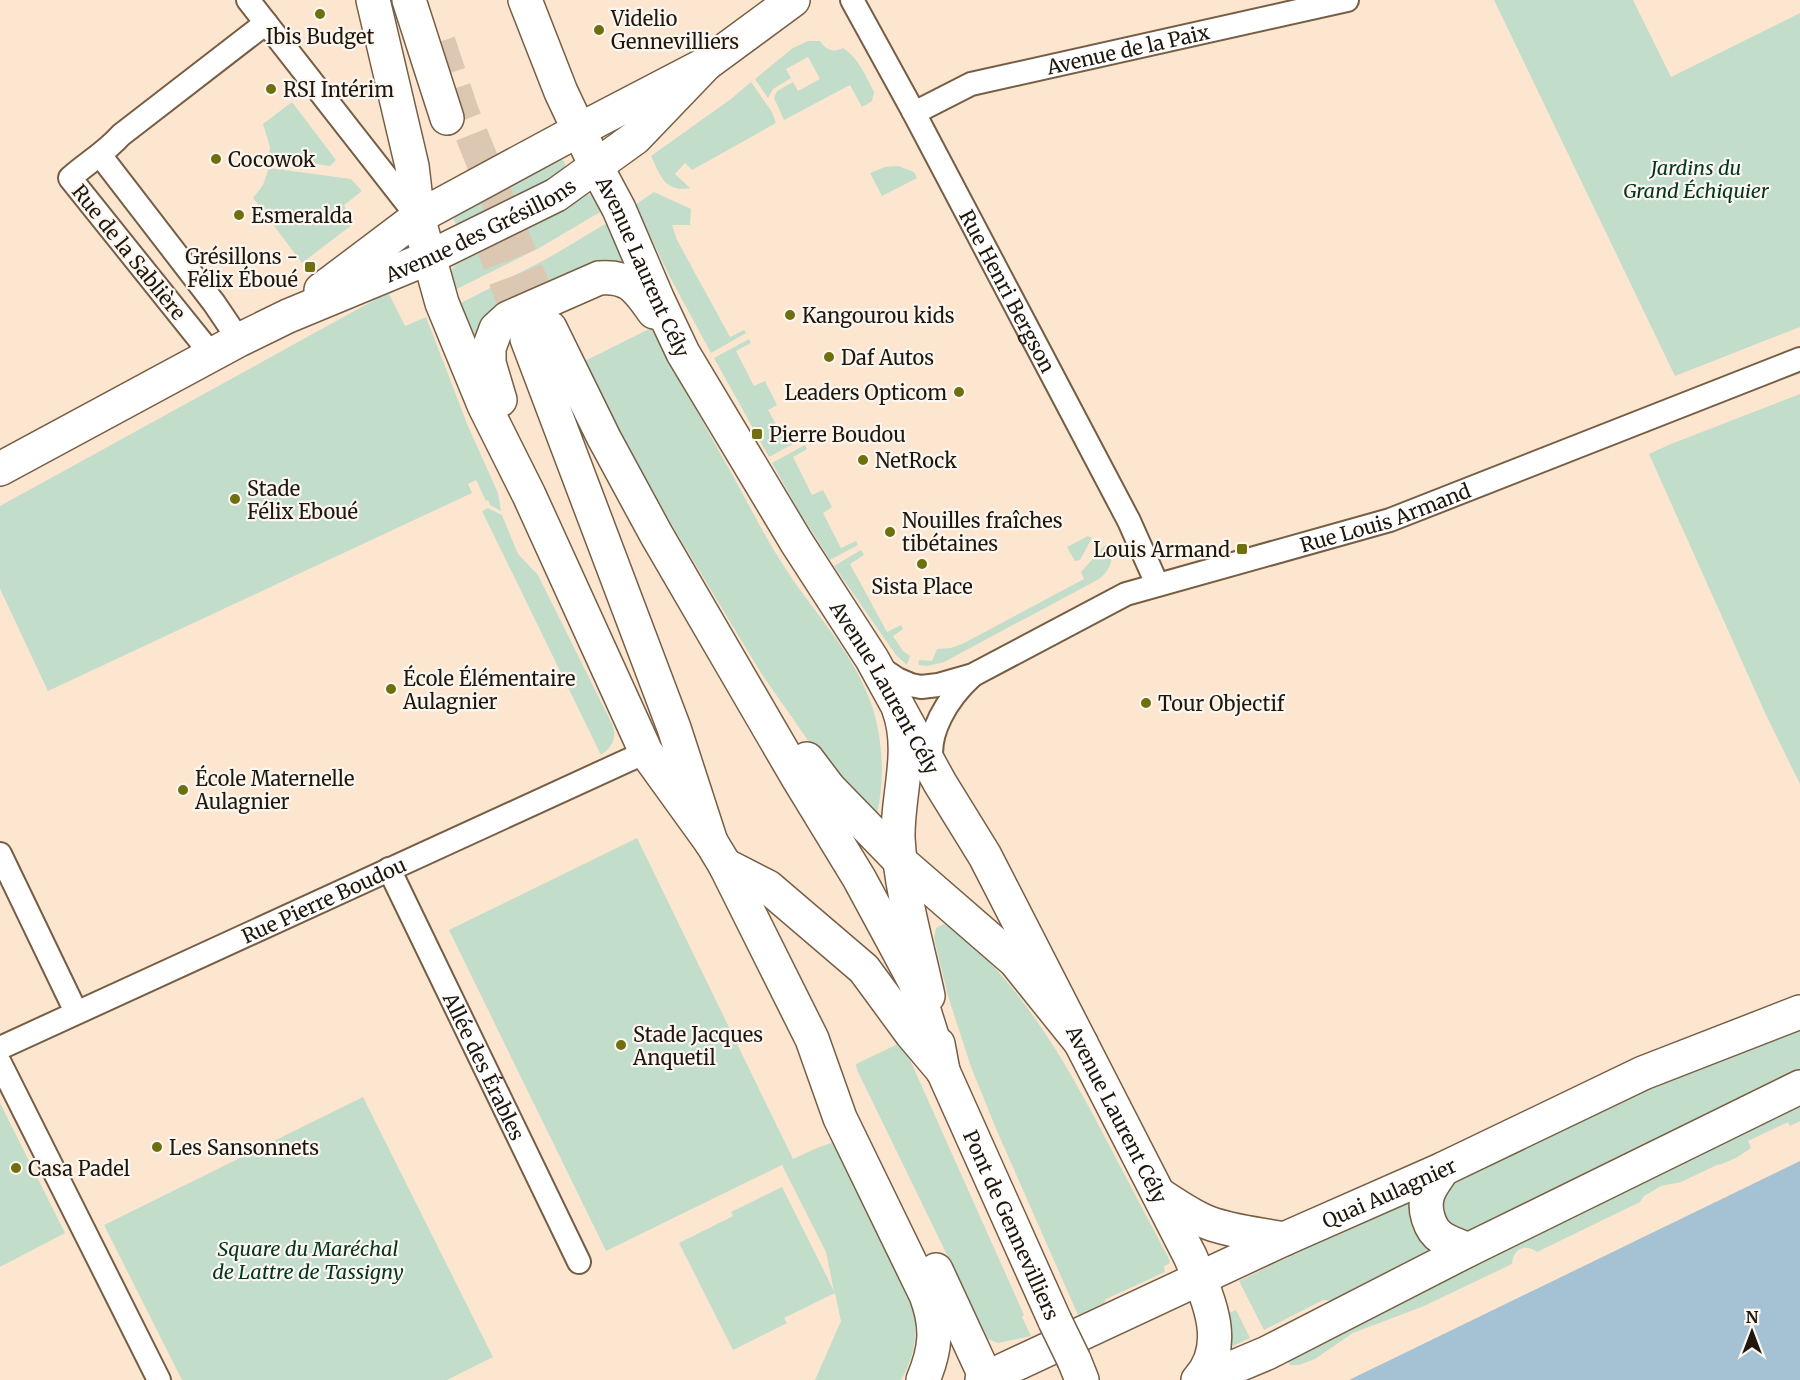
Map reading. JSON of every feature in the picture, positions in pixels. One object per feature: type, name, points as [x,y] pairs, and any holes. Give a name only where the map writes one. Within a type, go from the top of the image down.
[{"type":"main road","points":[[373,0],[412,166],[418,217],[442,303],[484,405],[529,495],[646,752],[718,854],[763,938],[812,1039],[840,1118],[930,1306],[934,1347],[923,1380]]},
{"type":"main road","points":[[409,0],[447,118]]},
{"type":"main road","name":"Avenue Laurent Cély","points":[[525,0],[561,92],[619,209],[683,352],[797,543],[872,659],[933,769],[985,856],[1190,1256],[1212,1312],[1215,1333],[1210,1361],[1198,1380]]},
{"type":"main road","name":"Avenue des Grésillons","points":[[288,316],[418,217],[706,64],[793,0]]},
{"type":"main road","name":"Avenue des Grésillons","points":[[0,470],[288,316],[428,258],[556,195],[634,138],[706,64]]},
{"type":"main road","points":[[529,495],[489,363],[489,348],[496,329],[508,318],[599,278],[611,277],[635,286],[683,352]]},
{"type":"main road","points":[[537,334],[664,528],[776,717],[830,788],[901,862],[1015,961],[1081,1043]]},
{"type":"main road","points":[[537,334],[718,854],[768,887],[864,969],[911,1033],[943,1071]]},
{"type":"main road","points":[[537,334],[634,531],[885,960],[943,1071]]},
{"type":"main road","points":[[604,438],[656,534],[786,758],[859,878],[899,952],[915,982],[943,1071]]},
{"type":"main road","points":[[899,708],[904,729],[905,756],[898,824],[901,862],[909,916],[923,971],[943,1071]]},
{"type":"main road","name":"Quai Aulagnier","points":[[985,1379],[1284,1239],[1443,1169],[1643,1073],[1800,1012]]},
{"type":"main road","points":[[812,1039],[858,1110],[970,1341],[985,1379]]},
{"type":"main road","name":"Pont de Gennevilliers","points":[[943,1071],[1078,1370]]},
{"type":"main road","points":[[1203,1380],[1267,1353],[1468,1250],[1800,1088]]},
{"type":"main road","points":[[1443,1169],[1426,1200],[1429,1218],[1435,1232],[1441,1238],[1468,1250]]},
{"type":"main road","points":[[1160,1196],[1194,1217],[1211,1224],[1284,1239]]},
{"type":"street","points":[[248,0],[418,217]]},
{"type":"street","name":"Rue Henri Bergson","points":[[852,0],[913,111],[1129,522],[1157,584]]},
{"type":"street","name":"Avenue de la Paix","points":[[913,111],[922,109],[971,84],[1347,0]]},
{"type":"street","name":"Rue de la Sablière","points":[[225,348],[70,178],[111,146],[121,135],[266,23]]},
{"type":"street","name":"Rue de la Sablière","points":[[100,155],[214,303],[225,348]]},
{"type":"street","name":"Rue Louis Armand","points":[[872,659],[890,676],[911,686],[938,685],[973,675],[1126,594],[1390,520],[1800,359]]},
{"type":"street","name":"Rue Louis Armand","points":[[933,769],[931,749],[938,724],[956,692],[973,675]]},
{"type":"street","name":"Rue Pierre Boudou","points":[[0,1048],[646,752]]},
{"type":"street","points":[[0,854],[76,1012]]},
{"type":"street","name":"Allée des Érables","points":[[389,869],[579,1262]]},
{"type":"street","points":[[0,1063],[159,1380]]},
{"type":"green space","name":"Jardins du Grand Échiquier","points":[[1494,0],[1633,0],[1671,77],[1800,13],[1800,327],[1675,376]]},
{"type":"green space","points":[[808,41],[820,41],[830,50],[843,48],[849,52],[862,68],[874,92],[872,101],[862,107],[850,85],[784,120],[774,98],[777,91],[793,82],[798,91],[820,79],[808,57],[786,69],[791,78],[773,89],[768,98],[755,79],[793,48]]},
{"type":"green space","points":[[751,82],[772,112],[776,123],[692,170],[685,163],[675,174],[690,188],[675,188],[664,181],[651,156]]},
{"type":"green space","points":[[292,102],[336,160],[330,166],[269,157],[270,147],[263,124]]},
{"type":"green space","points":[[560,159],[565,164],[563,172],[464,226],[456,224],[454,215]]},
{"type":"green space","points":[[898,166],[914,172],[917,178],[882,196],[870,173],[885,167]]},
{"type":"green space","points":[[269,168],[351,179],[362,191],[344,205],[353,224],[302,263],[253,198],[263,185]]},
{"type":"green space","points":[[654,192],[691,209],[690,225],[672,225],[677,240],[730,337],[744,330],[746,333],[711,353],[672,281],[635,205]]},
{"type":"green space","points":[[592,194],[607,208],[539,248],[451,292],[450,272],[455,265],[585,195]]},
{"type":"green space","points":[[612,220],[635,267],[480,350],[455,306],[550,257]]},
{"type":"green space","name":"Stade Félix Eboué","points":[[389,294],[405,326],[426,317],[468,426],[498,493],[501,511],[490,505],[488,500],[486,501],[476,480],[468,484],[472,493],[48,691],[0,589],[0,506]]},
{"type":"green space","points":[[651,328],[775,552],[843,649],[864,686],[876,719],[881,746],[882,773],[877,814],[816,752],[761,673],[676,532],[581,363]]},
{"type":"green space","points":[[749,339],[751,343],[736,351],[754,386],[765,381],[777,405],[768,410],[786,442],[800,435],[802,439],[769,457],[714,358]]},
{"type":"green space","points":[[1800,394],[1800,784],[1766,715],[1649,454]]},
{"type":"green space","points":[[805,445],[807,449],[793,457],[812,495],[823,490],[832,507],[823,513],[841,548],[856,541],[858,545],[830,560],[772,463]]},
{"type":"green space","points":[[488,508],[502,515],[518,554],[538,575],[613,726],[612,743],[601,755],[482,511]]},
{"type":"green space","points":[[1088,536],[1092,538],[1080,560],[1075,561],[1067,547]]},
{"type":"green space","points":[[1111,544],[1111,563],[1099,579],[944,662],[928,666],[918,665],[919,660],[932,661],[937,649],[951,648],[964,643],[1084,579],[1081,572],[1104,546]]},
{"type":"green space","points":[[861,550],[864,555],[850,564],[887,632],[901,625],[903,629],[893,636],[903,651],[910,656],[907,665],[896,655],[834,566]]},
{"type":"green space","name":"Stade Jacques Anquetil","points":[[637,838],[793,1159],[834,1142],[913,1309],[914,1345],[901,1380],[815,1380],[841,1321],[835,1293],[784,1318],[787,1323],[733,1350],[679,1243],[733,1216],[731,1212],[782,1187],[834,1291],[826,1252],[782,1165],[606,1251],[449,930]]},
{"type":"green space","points":[[944,924],[959,933],[994,967],[1014,990],[1049,1039],[1080,1092],[1169,1259],[1170,1263],[1164,1266],[1165,1272],[1106,1299],[1104,1303],[1078,1315],[971,1067],[948,996],[934,938],[936,928]]},
{"type":"green space","points":[[1800,1025],[1800,1074],[1475,1234],[1457,1232],[1439,1212],[1446,1182],[1687,1071]]},
{"type":"green space","points":[[902,1042],[1024,1315],[1022,1317],[1031,1336],[998,1343],[988,1339],[857,1070],[856,1064]]},
{"type":"green space","name":"Square du Maréchal de Lattre de Tassigny","points":[[363,1097],[493,1357],[447,1380],[182,1380],[104,1225]]},
{"type":"green space","points":[[1800,1101],[1800,1121],[1790,1126],[1788,1122],[1748,1141],[1751,1148],[1736,1158],[1681,1182],[1661,1186],[1644,1196],[1640,1202],[1537,1252],[1528,1248],[1520,1249],[1512,1264],[1424,1306],[1353,1333],[1315,1359],[1299,1365],[1291,1365],[1284,1360]]},
{"type":"green space","name":"Casa Padel","points":[[0,1103],[65,1233],[0,1267]]},
{"type":"green space","points":[[1409,1199],[1437,1248],[1335,1301],[1323,1300],[1264,1330],[1239,1281],[1293,1255],[1289,1247]]},
{"type":"green space","points":[[1236,1310],[1250,1338],[1233,1346],[1229,1343],[1224,1315]]},
{"type":"water","points":[[1800,1161],[1800,1380],[1349,1380]]},
{"type":"tunnel","points":[[439,42],[462,111],[550,328]]},
{"type":"tunnel","points":[[488,233],[527,339]]},
{"type":"place","name":"Ibis Budget","points":[[320,14]]},
{"type":"place","name":"Videlio Gennevilliers","points":[[599,30]]},
{"type":"place","name":"RSI Intérim","points":[[271,89]]},
{"type":"place","name":"Cocowok","points":[[216,159]]},
{"type":"place","name":"Esmeralda","points":[[239,215]]},
{"type":"place","name":"Grésillons - Félix Éboué","points":[[310,267]]},
{"type":"place","name":"Kangourou kids","points":[[790,315]]},
{"type":"place","name":"Daf Autos","points":[[829,357]]},
{"type":"place","name":"Leaders Opticom","points":[[959,392]]},
{"type":"place","name":"Pierre Boudou","points":[[757,434]]},
{"type":"place","name":"NetRock","points":[[863,460]]},
{"type":"place","name":"Stade Félix Eboué","points":[[235,499]]},
{"type":"place","name":"Nouilles fraîches tibétaines","points":[[890,532]]},
{"type":"place","name":"Louis Armand","points":[[1242,549]]},
{"type":"place","name":"Sista Place","points":[[922,564]]},
{"type":"place","name":"École Élémentaire Aulagnier","points":[[391,689]]},
{"type":"place","name":"Tour Objectif","points":[[1146,703]]},
{"type":"place","name":"École Maternelle Aulagnier","points":[[183,790]]},
{"type":"place","name":"Stade Jacques Anquetil","points":[[621,1045]]},
{"type":"place","name":"Les Sansonnets","points":[[157,1147]]},
{"type":"place","name":"Casa Padel","points":[[16,1168]]}]
